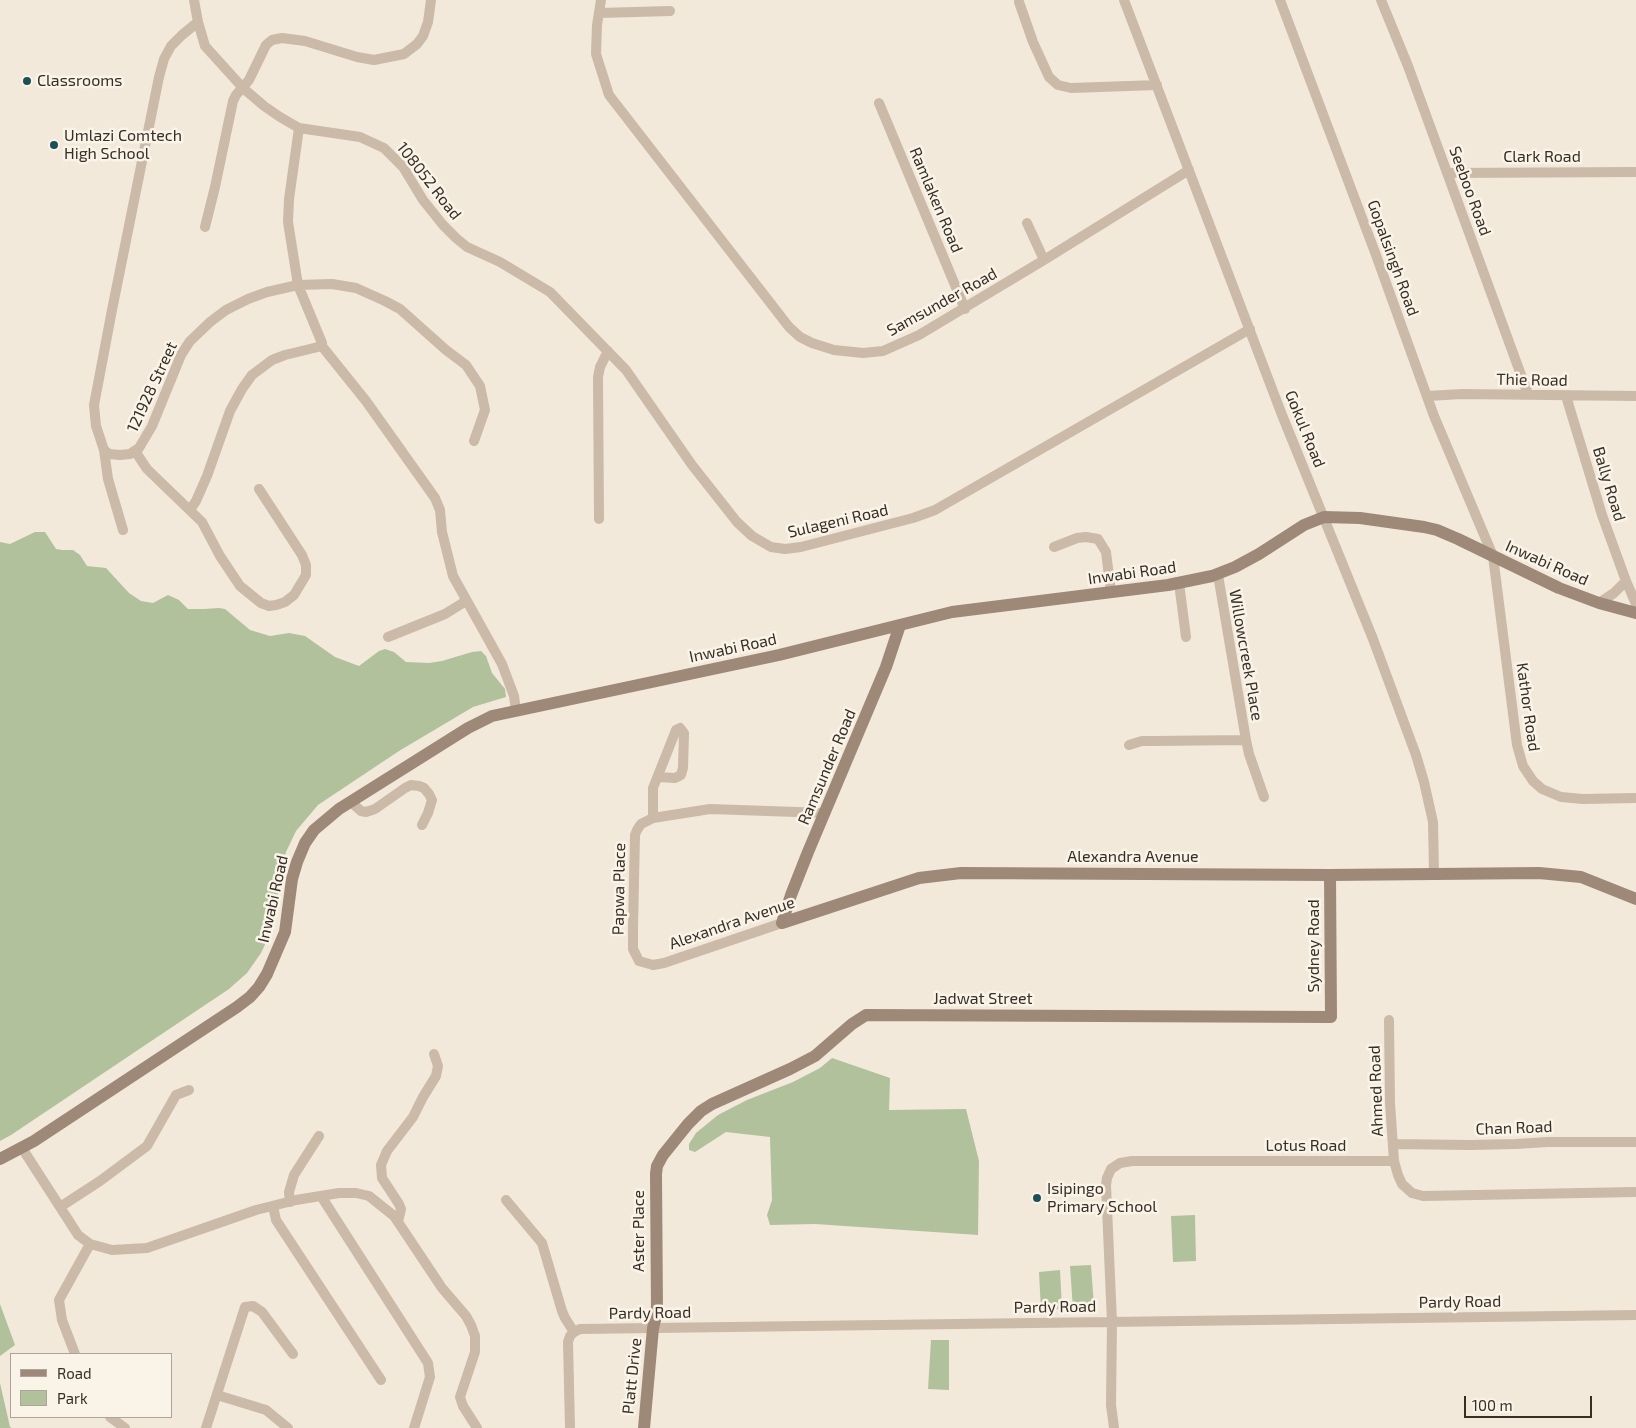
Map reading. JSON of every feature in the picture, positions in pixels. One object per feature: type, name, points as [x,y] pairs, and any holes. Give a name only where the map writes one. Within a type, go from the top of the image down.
[{"type":"street","name":"108052 Road","points":[[194,0],[205,46],[243,88],[280,117],[299,128],[360,137],[384,148],[403,166],[423,200],[456,238]]},
{"type":"street","points":[[205,228],[236,95],[249,80],[263,50],[272,40],[282,38],[306,41],[356,58],[374,60],[404,54],[417,44],[423,36],[432,0]]},
{"type":"street","name":"Samsunder Road","points":[[602,0],[598,13],[596,54],[608,95],[788,327],[800,337],[834,350],[863,353],[884,352],[919,336],[1189,170]]},
{"type":"street","name":"Gokul Road","points":[[1124,0],[1250,329],[1373,639],[1421,772],[1433,822],[1434,874]]},
{"type":"street","name":"Gopalsingh Road","points":[[1280,0],[1434,416],[1493,556]]},
{"type":"street","name":"Seeboo Road","points":[[1381,0],[1448,173],[1528,394]]},
{"type":"street","points":[[1019,2],[1033,42],[1049,77],[1058,85],[1072,88],[1157,85]]},
{"type":"street","points":[[598,13],[670,11]]},
{"type":"street","points":[[123,530],[108,479],[104,450],[96,426],[94,405],[159,77],[164,59],[171,46],[198,22]]},
{"type":"street","name":"Ramlaken Road","points":[[879,103],[964,309]]},
{"type":"street","points":[[299,128],[289,199],[288,222],[298,285],[322,341],[321,345],[366,401],[435,498],[440,510],[442,532],[453,576],[504,670],[514,696],[516,711]]},
{"type":"street","name":"Clark Road","points":[[1448,173],[1636,172]]},
{"type":"street","points":[[1027,223],[1044,260]]},
{"type":"street","name":"Sulageni Road","points":[[456,238],[467,247],[500,262],[544,288],[569,311],[626,370],[687,458],[737,522],[752,536],[771,547],[785,549],[842,537],[913,518],[935,510],[1250,329]]},
{"type":"street","name":"121928 Street","points":[[104,450],[109,454],[120,455],[130,454],[135,451],[152,426],[176,365],[190,341],[215,318],[248,299],[298,285],[343,285],[356,288],[385,300],[410,317],[446,350],[466,365],[480,386],[485,410],[474,441]]},
{"type":"street","points":[[190,510],[196,502],[208,476],[230,411],[252,375],[272,360],[285,354],[321,345]]},
{"type":"street","points":[[599,520],[598,377],[600,367],[608,351]]},
{"type":"street","name":"Thie Road","points":[[1428,396],[1462,394],[1636,396]]},
{"type":"street","name":"Bally Road","points":[[1566,396],[1602,515],[1636,604]]},
{"type":"street","points":[[135,451],[147,469],[202,522],[220,556],[240,586],[261,603],[269,606],[285,602],[294,594],[306,575],[306,565],[302,555],[259,489]]},
{"type":"street","name":"Inwabi Road","points":[[0,1158],[22,1148],[250,997],[267,974],[285,932],[292,879],[296,862],[305,843],[325,820],[350,802],[480,721],[492,716],[779,655],[952,612],[1179,583],[1218,575],[1274,546],[1304,525],[1324,517],[1360,518],[1424,526],[1446,534],[1559,588],[1599,603],[1636,613]]},
{"type":"street","points":[[1474,547],[1480,526]]},
{"type":"street","points":[[1054,547],[1077,538],[1098,539],[1106,552],[1111,592]]},
{"type":"street","name":"Kathor Road","points":[[1493,556],[1517,745],[1523,766],[1533,781],[1542,789],[1561,797],[1583,799],[1636,798]]},
{"type":"street","name":"Willowcreek Place","points":[[1218,575],[1246,740],[1264,797]]},
{"type":"street","points":[[1599,603],[1626,582]]},
{"type":"street","points":[[1179,583],[1186,637]]},
{"type":"street","points":[[388,637],[445,614],[466,601]]},
{"type":"street","name":"Ramsunder Road","points":[[782,923],[791,895],[886,667],[900,625]]},
{"type":"street","points":[[658,776],[675,778],[681,775],[684,733],[680,728],[676,730],[653,788],[653,818],[710,809],[825,814]]},
{"type":"street","name":"Willowcreek Place","points":[[1129,745],[1152,740],[1246,740]]},
{"type":"street","points":[[350,802],[360,811],[366,812],[376,809],[410,785],[419,786],[424,788],[432,800],[422,825]]},
{"type":"street","name":"Papwa Place","points":[[639,962],[633,948],[635,835],[641,824],[653,818]]},
{"type":"street","name":"Alexandra Avenue","points":[[639,962],[652,965],[664,963],[903,882],[927,876],[950,874],[1330,875],[1539,873],[1581,877],[1636,900]]},
{"type":"street","name":"Sydney Road","points":[[1330,875],[1330,1017]]},
{"type":"street","name":"Jadwat Street","points":[[675,1139],[706,1107],[809,1059],[866,1015],[1330,1017]]},
{"type":"street","name":"Ahmed Road","points":[[1389,1020],[1390,1102],[1394,1161]]},
{"type":"street","points":[[398,1222],[399,1204],[382,1178],[381,1165],[386,1151],[413,1117],[436,1076],[438,1066],[434,1054]]},
{"type":"street","points":[[60,1207],[100,1181],[147,1146],[176,1095],[189,1090]]},
{"type":"street","points":[[290,1202],[289,1192],[294,1175],[319,1136]]},
{"type":"street","name":"Aster Place","points":[[653,1328],[657,1312],[656,1174],[657,1166],[675,1139]]},
{"type":"street","name":"Chan Road","points":[[1393,1144],[1470,1145],[1542,1142],[1636,1142]]},
{"type":"street","points":[[22,1148],[78,1236],[90,1244],[112,1250],[147,1248],[246,1214],[290,1202],[339,1193],[356,1193],[369,1196],[394,1216],[442,1288],[466,1316],[471,1325],[475,1336],[475,1352],[460,1397],[463,1406],[478,1428]]},
{"type":"street","name":"Lotus Road","points":[[1114,1428],[1111,1405],[1112,1322],[1106,1185],[1111,1169],[1120,1163],[1132,1161],[1394,1161]]},
{"type":"street","points":[[1394,1161],[1398,1175],[1406,1189],[1412,1194],[1423,1196],[1636,1192]]},
{"type":"street","points":[[321,1196],[428,1363],[430,1378],[414,1428]]},
{"type":"street","points":[[506,1200],[542,1243],[562,1311],[574,1332],[568,1342],[570,1428]]},
{"type":"street","points":[[272,1206],[276,1220],[380,1380]]},
{"type":"street","points":[[74,1353],[59,1309],[59,1300],[90,1244]]},
{"type":"street","points":[[206,1428],[243,1310],[247,1306],[253,1306],[262,1312],[293,1354]]},
{"type":"street","name":"Pardy Road","points":[[574,1332],[586,1329],[1636,1315]]},
{"type":"street","name":"Platt Drive","points":[[644,1428],[653,1328]]},
{"type":"street","points":[[217,1395],[266,1410],[288,1428]]},
{"type":"street","points":[[111,1418],[125,1428]]},
{"type":"green space","points":[[35,532],[45,532],[56,549],[73,550],[80,555],[87,566],[106,568],[129,593],[141,601],[153,603],[168,595],[179,600],[188,609],[225,609],[250,630],[270,636],[289,633],[305,636],[335,657],[359,666],[379,651],[385,649],[394,652],[406,662],[429,663],[481,651],[486,656],[492,673],[505,689],[506,697],[473,707],[399,751],[318,805],[296,831],[286,852],[280,875],[274,925],[261,953],[247,973],[229,989],[0,1141],[0,542],[10,544]]},
{"type":"green space","points":[[832,1058],[890,1078],[889,1110],[966,1109],[979,1161],[978,1235],[815,1224],[770,1225],[767,1215],[772,1200],[770,1137],[726,1132],[695,1152],[689,1150],[689,1144],[696,1133],[718,1115],[747,1100],[793,1082],[820,1068]]},
{"type":"green space","points":[[1195,1215],[1196,1261],[1173,1262],[1171,1216]]},
{"type":"green space","points":[[1091,1265],[1094,1307],[1073,1309],[1070,1266]]},
{"type":"green space","points":[[1060,1270],[1062,1309],[1041,1310],[1039,1272]]},
{"type":"green space","points":[[0,1304],[15,1345],[0,1356]]},
{"type":"green space","points":[[931,1340],[949,1340],[949,1390],[928,1389]]},
{"type":"green space","points":[[0,1383],[10,1427],[12,1428],[0,1428]]},
{"type":"place","name":"Classrooms","points":[[27,81]]},
{"type":"place","name":"Umlazi Comtech High School","points":[[54,145]]},
{"type":"place","name":"Isipingo Primary School","points":[[1037,1198]]}]
